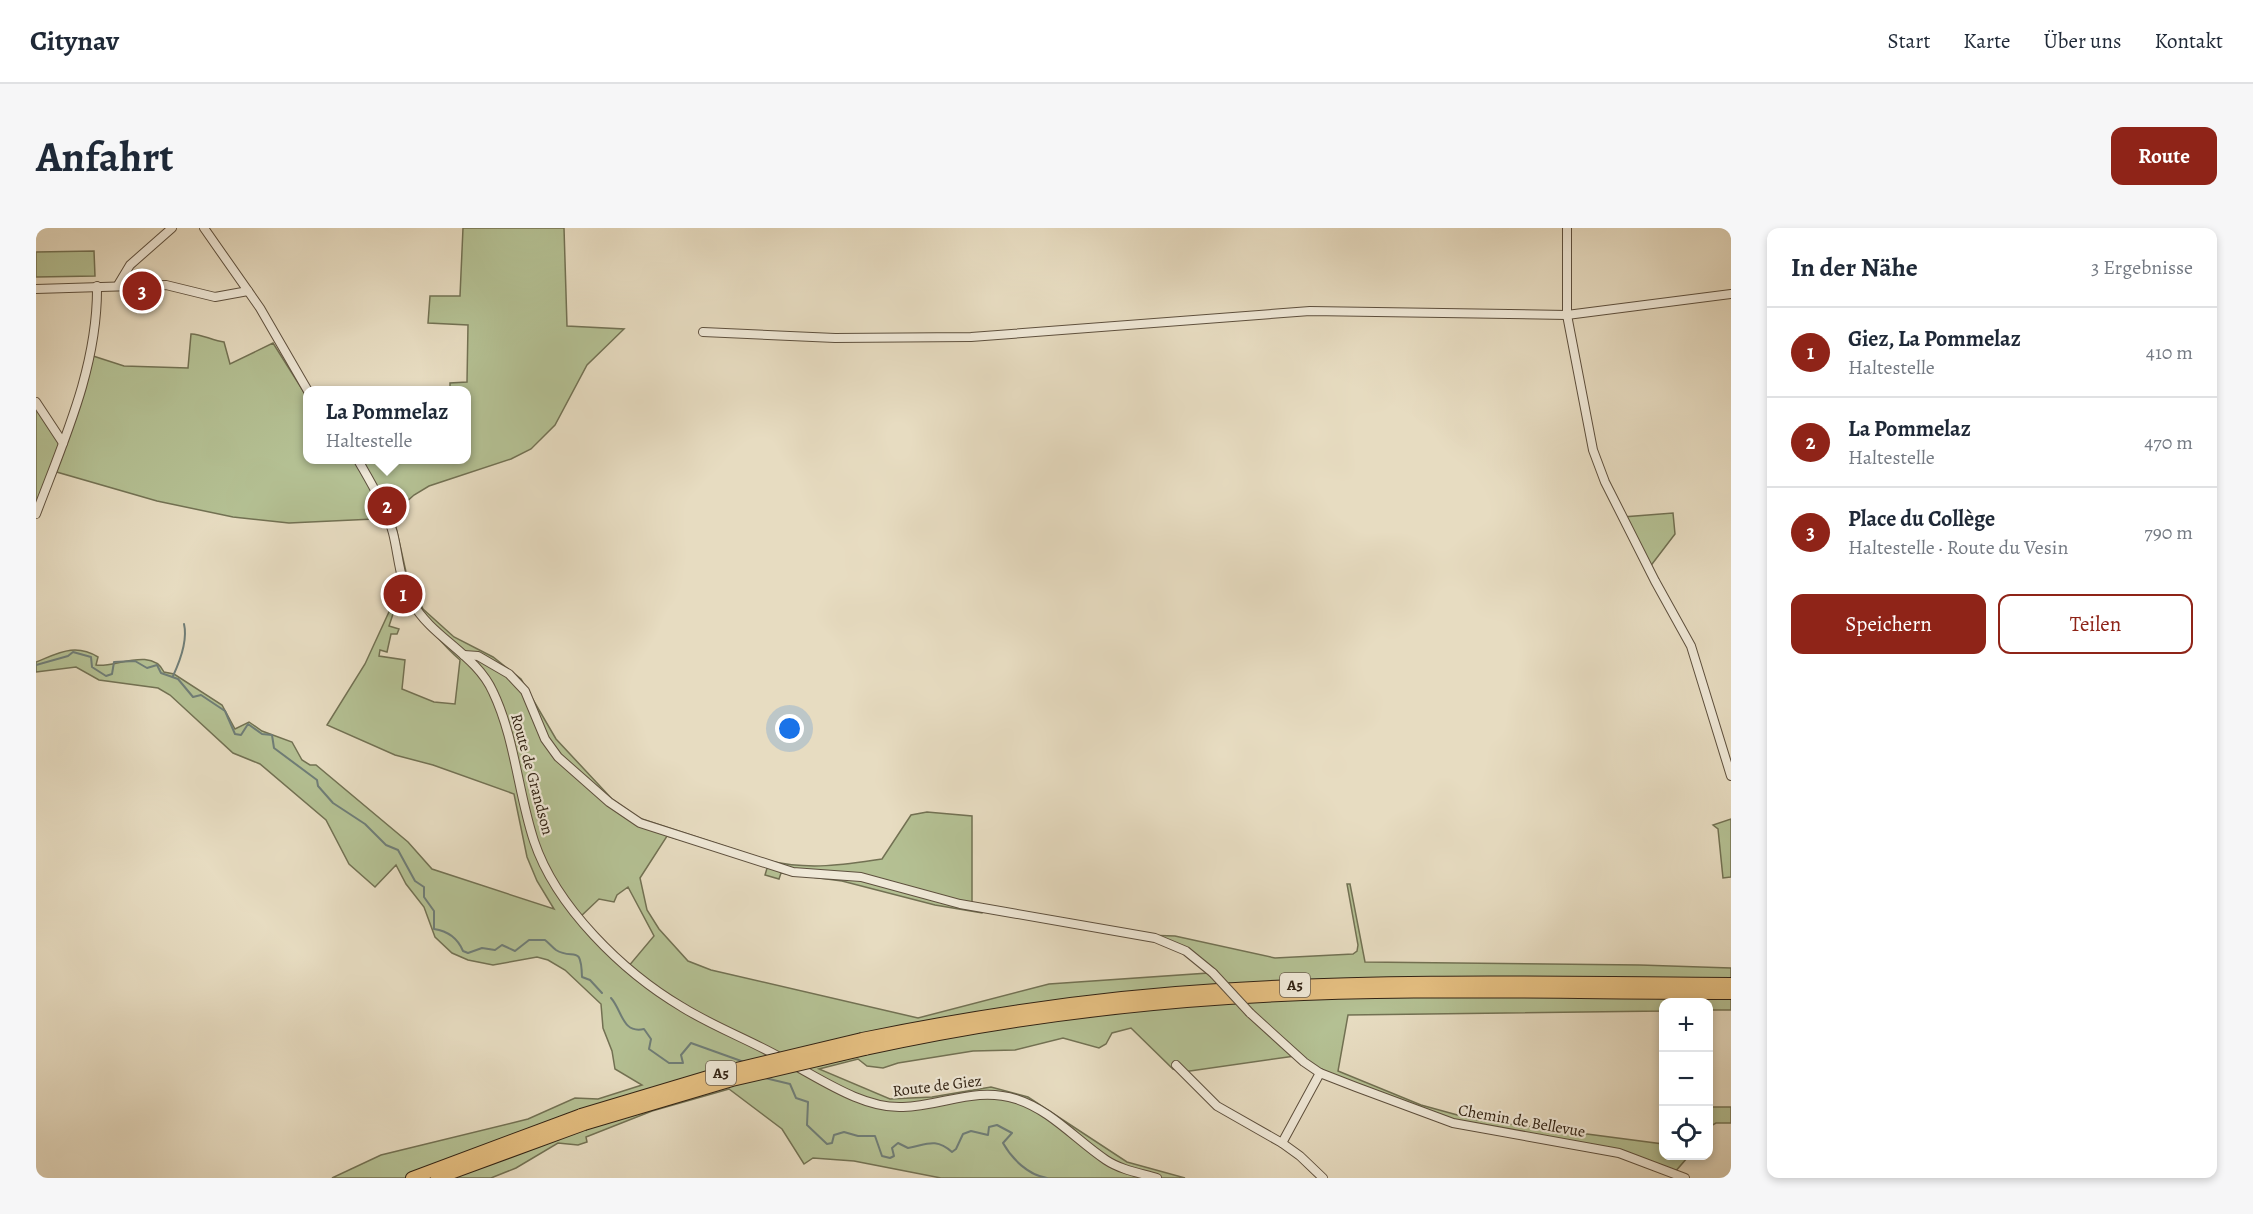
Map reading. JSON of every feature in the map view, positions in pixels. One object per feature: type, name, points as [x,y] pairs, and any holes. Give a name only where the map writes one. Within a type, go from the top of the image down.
[{"type":"highway","name":"A5","points":[[412,1178],[728,1071],[1037,1009],[1217,990],[1433,983],[1731,984]]},
{"type":"highway","name":"A5","points":[[863,1044],[1038,1018],[1238,998],[1424,992],[1731,993]]},
{"type":"highway","name":"A5","points":[[437,1178],[583,1119]]},
{"type":"street","points":[[118,285],[130,265],[172,228]]},
{"type":"street","points":[[204,228],[248,291],[305,386]]},
{"type":"street","points":[[1567,228],[1567,315],[1593,450],[1605,482],[1691,646],[1731,776]]},
{"type":"street","points":[[36,289],[173,285],[215,297],[248,291]]},
{"type":"street","points":[[36,514],[63,443],[92,349],[97,286]]},
{"type":"street","points":[[703,332],[835,338],[970,337],[1310,311],[1567,315],[1731,294]]},
{"type":"street","points":[[36,402],[63,443]]},
{"type":"street","name":"Route de Grandson","points":[[360,464],[388,519],[402,582],[412,604],[483,674],[494,694],[534,840],[552,883],[568,906],[633,972],[660,994],[748,1041]]},
{"type":"street","name":"Chemin de Bellevue","points":[[465,655],[478,656],[509,674],[525,691],[545,739],[558,757],[615,807],[640,823],[793,872],[861,877],[960,904],[1155,938],[1186,951],[1213,974],[1284,1047],[1320,1073],[1453,1123],[1619,1153],[1685,1178]]},
{"type":"street","name":"Route de Giez","points":[[748,1041],[818,1078],[881,1105],[918,1106],[990,1094],[1017,1099],[1052,1118],[1113,1164],[1157,1178]]},
{"type":"street","points":[[1176,1065],[1217,1106],[1282,1143],[1323,1178]]},
{"type":"street","points":[[1282,1143],[1320,1073]]},
{"type":"green space","points":[[463,228],[564,228],[567,326],[624,329],[587,365],[555,425],[531,449],[511,459],[429,486],[414,495],[393,514],[406,572],[423,609],[454,637],[493,657],[521,679],[556,739],[612,799],[639,818],[770,861],[812,866],[882,859],[911,815],[927,812],[972,816],[972,905],[984,908],[982,913],[935,905],[842,881],[781,873],[779,879],[765,875],[768,865],[667,836],[640,878],[647,910],[659,929],[688,961],[711,970],[918,1018],[1049,984],[1208,973],[1201,962],[1144,935],[1175,936],[1275,958],[1353,954],[1357,951],[1358,945],[1347,884],[1350,884],[1365,962],[1731,968],[1731,1010],[1713,1010],[1713,998],[1659,998],[1659,1011],[1348,1015],[1338,1071],[1421,1105],[1472,1119],[1659,1143],[1659,1160],[1685,1160],[1674,1173],[1628,1156],[1466,1126],[1356,1087],[1295,1056],[1183,1072],[1173,1069],[1131,1028],[1112,1033],[1106,1044],[1099,1048],[1063,1038],[1015,1050],[973,1051],[898,1063],[883,1068],[867,1066],[858,1059],[819,1069],[890,1099],[932,1097],[991,1087],[1028,1097],[1127,1162],[1185,1178],[941,1178],[854,1161],[813,1158],[804,1164],[782,1129],[729,1089],[652,1111],[586,1137],[587,1142],[578,1145],[558,1143],[516,1168],[491,1178],[332,1178],[381,1155],[528,1119],[575,1098],[598,1099],[642,1085],[615,1069],[612,1051],[603,1028],[601,1004],[565,970],[548,960],[537,957],[493,965],[468,960],[452,953],[435,937],[424,907],[406,884],[396,865],[375,887],[349,864],[326,820],[260,764],[233,753],[170,695],[158,688],[99,680],[76,667],[36,672],[36,662],[74,650],[98,657],[96,665],[141,659],[158,664],[164,672],[174,674],[222,705],[235,729],[249,722],[262,731],[292,742],[302,760],[310,765],[316,765],[408,842],[432,869],[554,909],[537,881],[527,857],[514,794],[433,765],[395,755],[327,725],[365,664],[400,588],[404,596],[403,613],[394,611],[389,626],[399,629],[397,634],[391,634],[387,652],[380,650],[379,656],[405,660],[402,689],[434,702],[455,704],[460,660],[434,633],[412,603],[400,570],[384,509],[374,519],[289,523],[233,517],[157,501],[53,471],[36,514],[36,402],[62,442],[90,355],[124,366],[188,368],[191,334],[224,342],[230,364],[273,343],[303,391],[303,464],[471,464],[471,386],[450,386],[450,383],[467,382],[468,325],[428,323],[430,296],[460,296]],"holes":[[[628,887],[654,936],[628,967],[579,918],[599,899],[614,902],[617,895]]]},
{"type":"green space","points":[[94,251],[95,276],[36,277],[36,252]]},
{"type":"green space","points":[[1673,513],[1675,534],[1649,568],[1623,517]]},
{"type":"green space","points":[[1731,819],[1731,877],[1723,878],[1718,829],[1713,825]]},
{"type":"green space","points":[[1713,1107],[1731,1107],[1731,1123],[1713,1125]]},
{"type":"waterway","points":[[173,676],[184,644],[184,624]]},
{"type":"waterway","points":[[36,665],[68,656],[73,652],[91,657],[92,667],[106,676],[112,674],[114,662],[135,661],[147,668],[157,665],[161,673],[178,679],[193,697],[201,695],[225,711],[235,734],[241,735],[248,724],[262,734],[272,735],[274,748],[317,780],[318,786],[333,803],[365,824],[386,845],[398,850],[415,881],[424,887],[424,897],[434,911],[434,929],[452,936],[463,951],[468,953],[482,948],[495,950],[502,945],[515,951],[529,940],[545,940],[562,953],[578,956],[582,977],[590,980],[602,993]]},
{"type":"waterway","points":[[611,998],[627,1025],[637,1030],[644,1029],[651,1039],[649,1049],[669,1063],[683,1063],[681,1055],[691,1043],[744,1062]]},
{"type":"waterway","points":[[765,1078],[790,1084],[796,1098],[808,1102],[807,1125],[827,1144],[832,1143],[834,1135],[844,1132],[858,1136],[875,1136],[882,1156],[890,1158],[894,1156],[892,1148],[898,1143],[908,1148],[935,1143],[952,1152],[956,1149],[963,1134],[971,1131],[988,1135],[989,1127],[997,1125],[1012,1133],[1003,1143],[1011,1155],[1033,1174],[1047,1178]]},
{"type":"place","name":"Place du Collège","points":[[142,291]]},
{"type":"place","name":"La Pommelaz","points":[[387,506]]},
{"type":"place","name":"Giez, La Pommelaz","points":[[403,594]]}]
